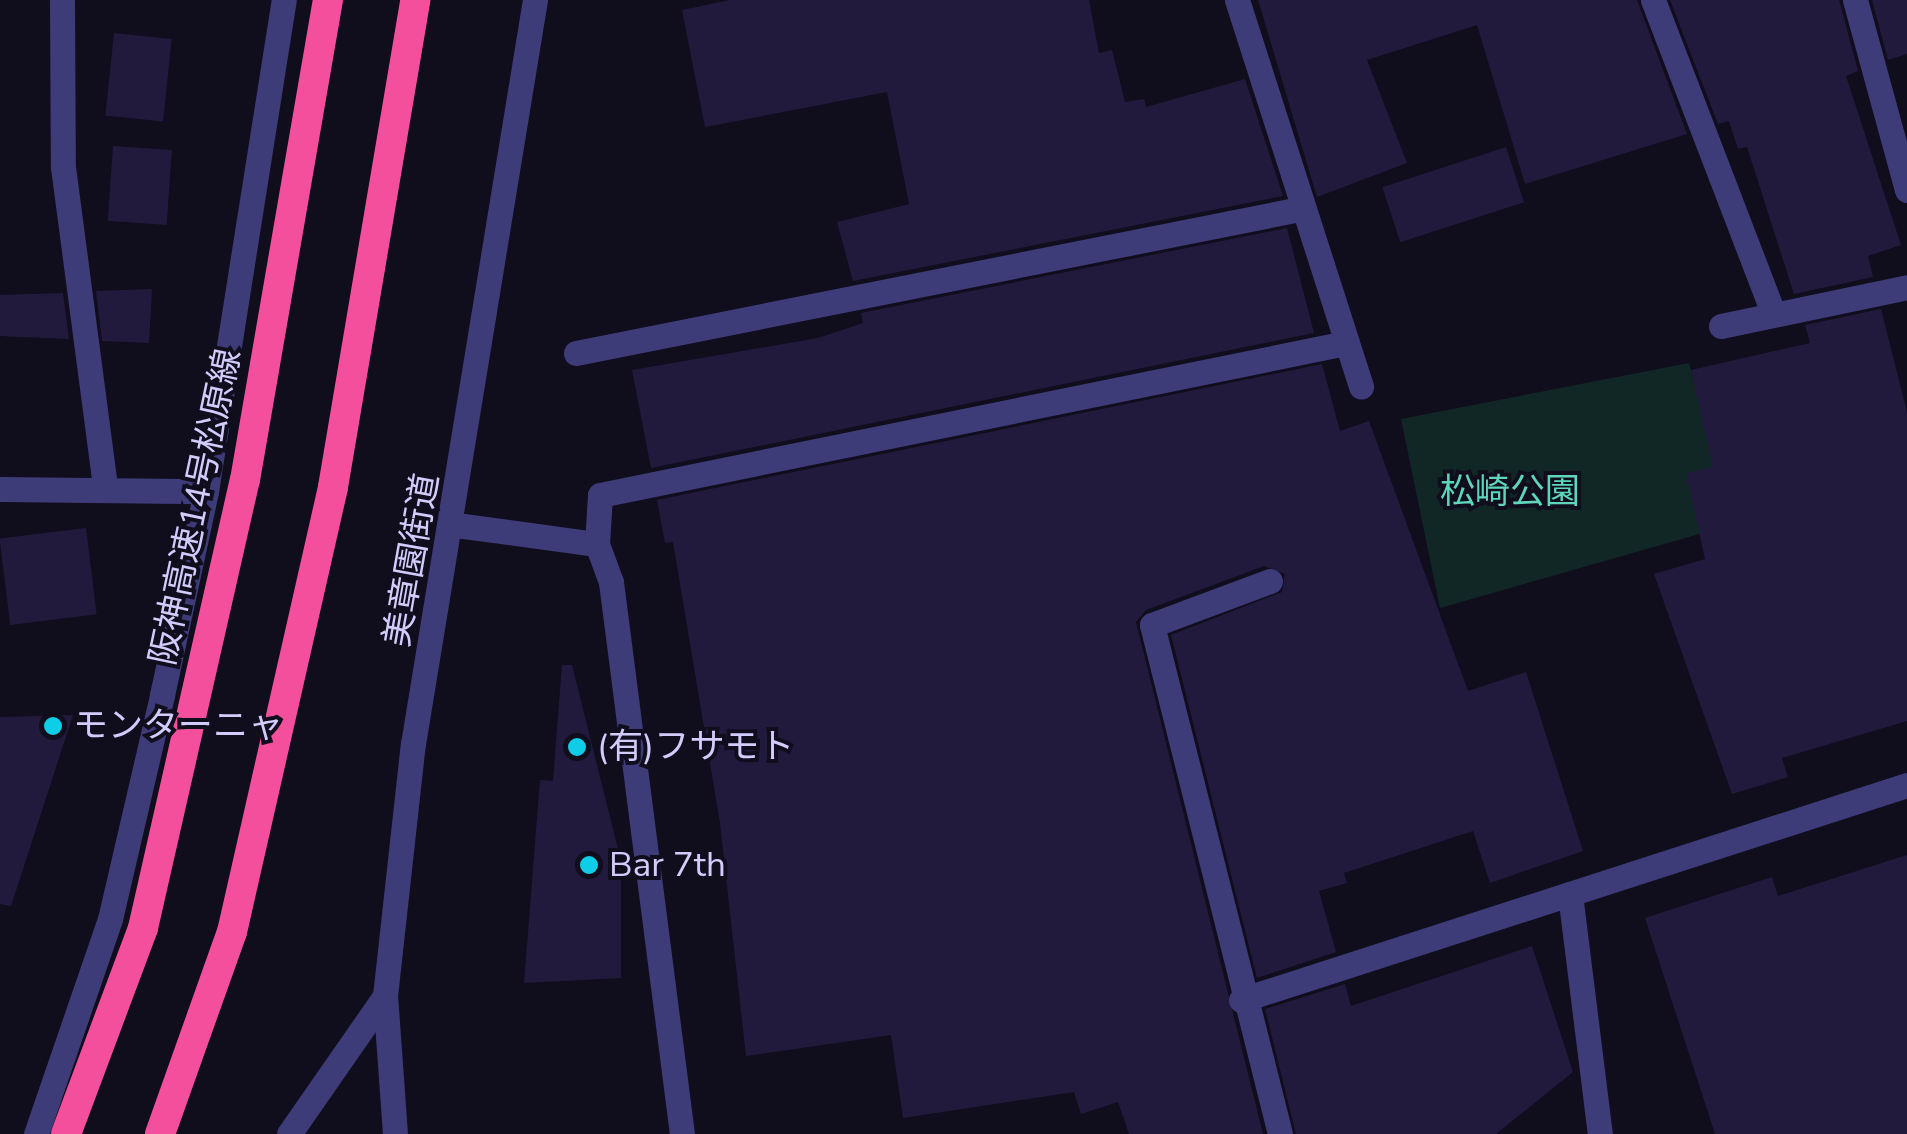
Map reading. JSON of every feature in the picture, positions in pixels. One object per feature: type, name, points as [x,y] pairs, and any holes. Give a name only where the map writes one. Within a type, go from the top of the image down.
[{"type":"highway","name":"阪神高速14号松原線","points":[[66,1134],[144,928],[245,480],[328,0]]},
{"type":"highway","points":[[160,1134],[232,932],[329,506],[416,0]]},
{"type":"street","points":[[62,0],[63,167],[104,484]]},
{"type":"street","points":[[36,1134],[110,918],[206,491],[284,0]]},
{"type":"street","name":"美章園街道","points":[[395,1134],[384,996],[413,744],[456,526],[535,0]]},
{"type":"street","points":[[1237,0],[1341,344],[1361,386]]},
{"type":"street","points":[[1653,0],[1773,312]]},
{"type":"street","points":[[1855,0],[1907,190]]},
{"type":"street","points":[[576,353],[1300,210]]},
{"type":"street","points":[[1721,326],[1773,312],[1907,287]]},
{"type":"street","points":[[682,1134],[610,582],[597,544],[600,495],[1341,344]]},
{"type":"street","points":[[0,489],[104,484],[206,491]]},
{"type":"street","points":[[456,526],[597,544]]},
{"type":"street","points":[[1270,580],[1152,624],[1241,1000],[1280,1134]]},
{"type":"street","points":[[1241,1000],[1907,785]]},
{"type":"street","points":[[1570,894],[1600,1134]]},
{"type":"street","points":[[289,1134],[384,996]]},
{"type":"green space","name":"松崎公園","points":[[1689,363],[1731,525],[1440,608],[1401,419]]},
{"type":"building","points":[[730,0],[1089,0],[1099,53],[1112,50],[1125,102],[1144,99],[1146,107],[1245,79],[1283,196],[853,281],[837,222],[909,204],[887,92],[705,127],[682,10]]},
{"type":"building","points":[[1258,0],[1637,0],[1687,134],[1525,184],[1477,25],[1367,60],[1407,163],[1317,197]]},
{"type":"building","points":[[1670,0],[1839,0],[1858,71],[1846,76],[1901,245],[1868,256],[1873,277],[1794,294],[1747,147],[1738,149],[1729,121],[1718,124]]},
{"type":"building","points":[[1872,0],[1907,0],[1907,54],[1888,60]]},
{"type":"building","points":[[114,33],[172,39],[163,122],[105,116]]},
{"type":"building","points":[[113,146],[172,150],[167,225],[108,221]]},
{"type":"building","points":[[1506,147],[1524,202],[1400,242],[1382,187]]},
{"type":"building","points":[[1287,228],[1314,333],[651,468],[632,370],[818,338],[863,323],[861,313]]},
{"type":"building","points":[[152,289],[149,343],[102,341],[96,291]]},
{"type":"building","points":[[63,293],[69,339],[0,336],[0,295]]},
{"type":"building","points":[[1881,309],[1907,412],[1907,721],[1782,758],[1788,777],[1732,794],[1654,574],[1705,559],[1686,473],[1713,467],[1691,370],[1810,343],[1805,325]]},
{"type":"building","points":[[1322,364],[1340,431],[1369,421],[1468,691],[1526,672],[1583,851],[1490,883],[1473,831],[1344,873],[1347,883],[1319,891],[1336,952],[1257,978],[1171,635],[1282,592],[1285,574],[1264,566],[1146,610],[1136,622],[1263,1134],[1129,1134],[1118,1102],[1081,1114],[1074,1092],[903,1118],[891,1035],[746,1056],[720,823],[673,542],[665,543],[657,500]]},
{"type":"building","points":[[86,528],[97,614],[10,625],[0,539]]},
{"type":"building","points":[[562,665],[572,665],[621,861],[621,978],[524,983],[540,780],[553,781]]},
{"type":"building","points":[[73,715],[11,906],[0,904],[0,717]]},
{"type":"building","points":[[1907,855],[1907,1134],[1715,1134],[1645,918],[1772,877],[1778,896]]},
{"type":"building","points":[[1532,946],[1573,1072],[1496,1134],[1296,1134],[1265,1009],[1345,984],[1351,1006]]},
{"type":"place","name":"モンターニャ","points":[[53,726]]},
{"type":"place","name":"(有)フサモト","points":[[577,747]]},
{"type":"place","name":"Bar 7th","points":[[589,865]]}]
